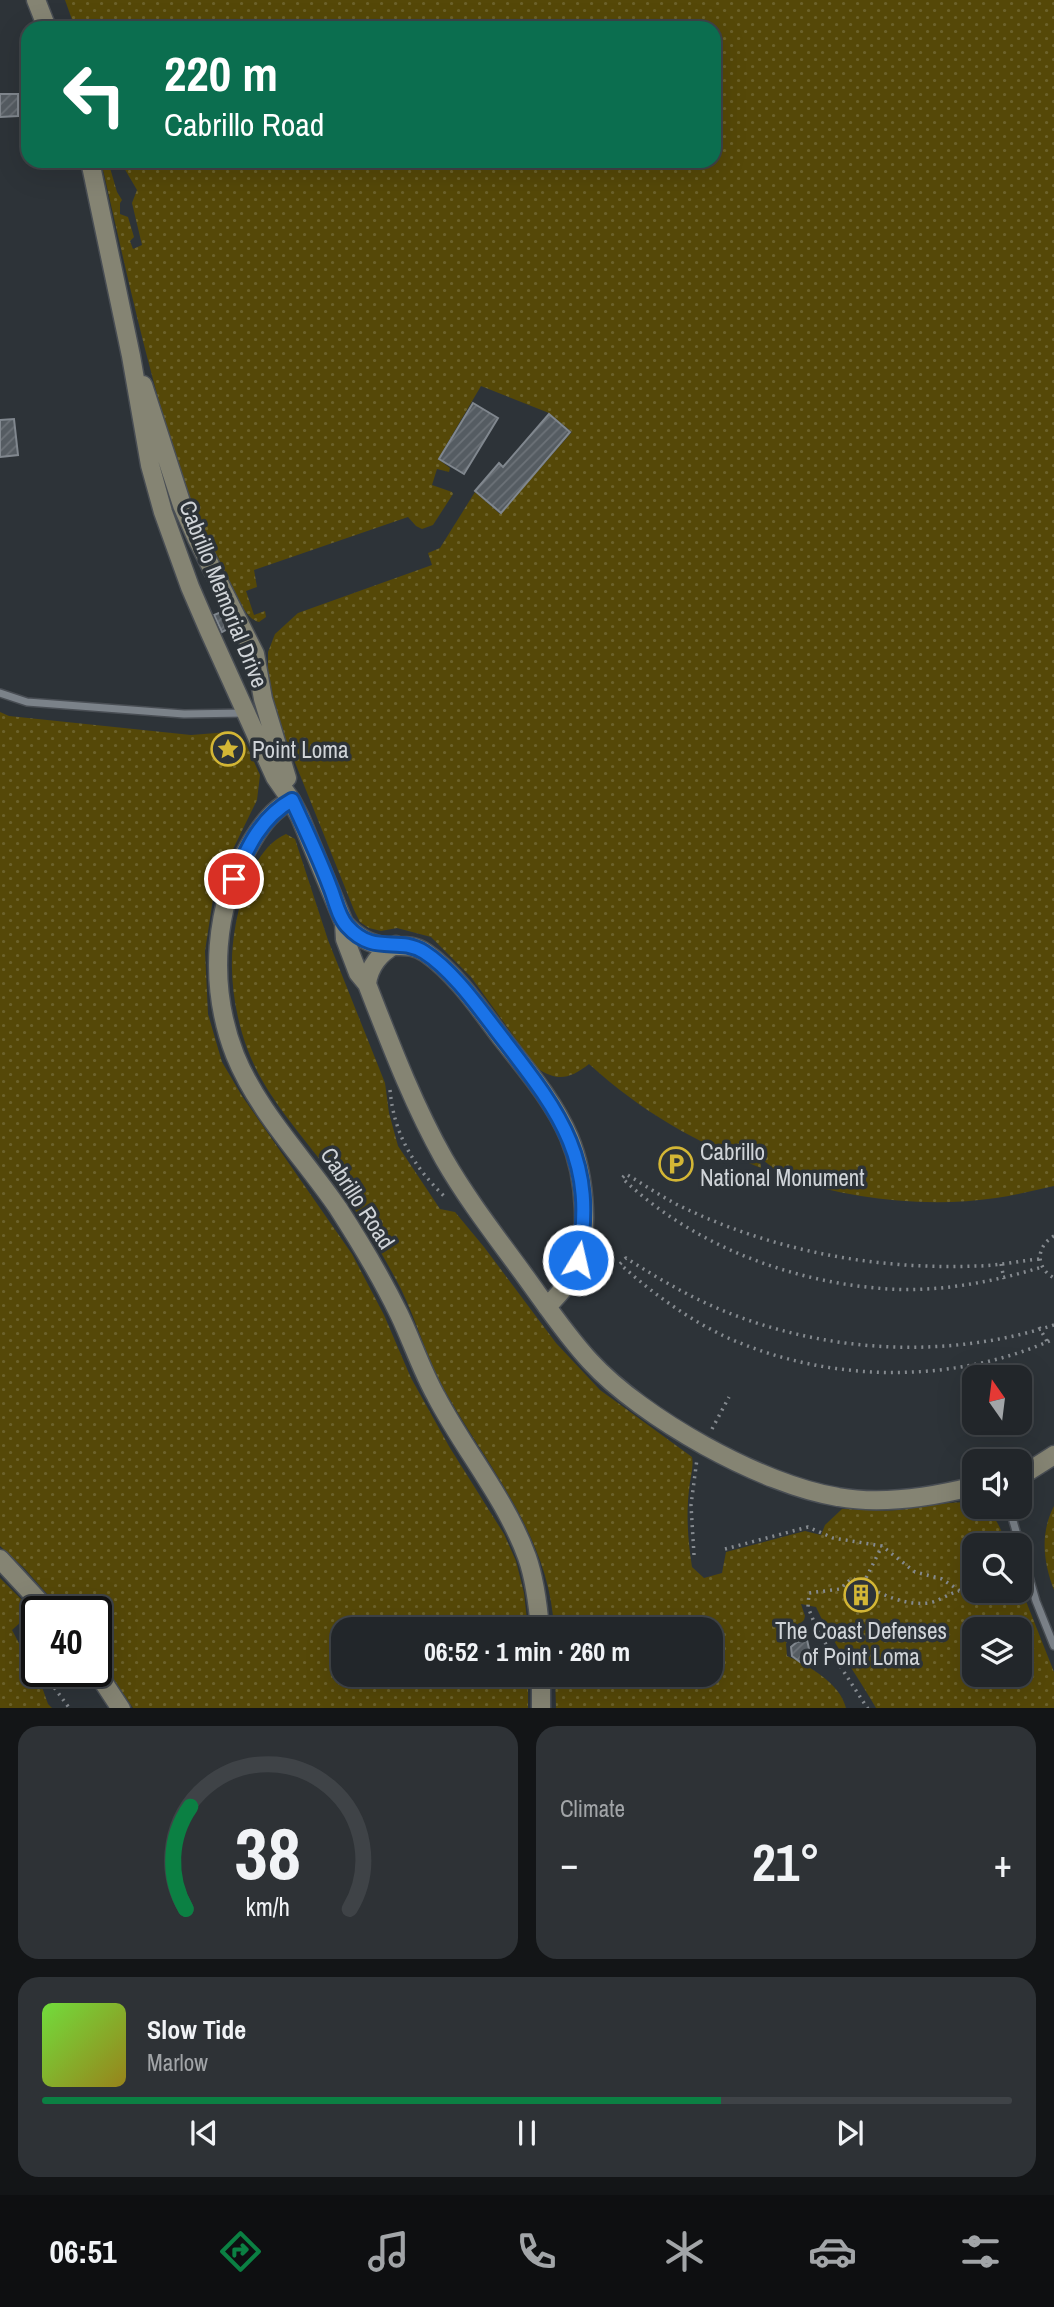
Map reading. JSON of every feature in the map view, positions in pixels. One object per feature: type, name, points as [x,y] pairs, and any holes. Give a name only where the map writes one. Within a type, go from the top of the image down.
[{"type":"street","points":[[36,0],[44,21]]},
{"type":"street","name":"Cabrillo Memorial Drive","points":[[91,168],[131,356],[150,466],[163,512],[190,587],[246,713],[275,777],[292,800]]},
{"type":"street","name":"Cabrillo Memorial Drive","points":[[131,356],[150,404],[182,505],[255,653],[263,699],[292,800],[330,886],[344,923],[345,939],[358,972],[367,984],[409,1087],[444,1159],[547,1307],[590,1362],[650,1411],[712,1450],[779,1482],[838,1497],[867,1499],[909,1498],[962,1490]]},
{"type":"street","name":"Cabrillo Road","points":[[292,800],[278,807],[259,829],[240,864],[228,898],[218,959],[220,998],[225,1023],[246,1077],[360,1242],[396,1309],[443,1410],[516,1531],[534,1583],[538,1617]]},
{"type":"street","points":[[344,923],[359,937],[374,944],[413,946],[425,952],[483,1013],[544,1093],[570,1139],[581,1181],[581,1243],[572,1276],[547,1307]]},
{"type":"street","points":[[367,984],[373,966],[384,952],[396,945]]},
{"type":"street","points":[[1032,1469],[1054,1455]]},
{"type":"street","points":[[0,1559],[35,1596]]},
{"type":"street","points":[[107,1687],[120,1708]]},
{"type":"street","points":[[541,1687],[541,1708]]},
{"type":"lane","points":[[0,693],[27,702],[184,714],[246,713]]},
{"type":"lane","points":[[1032,1587],[1054,1646]]},
{"type":"path","points":[[1039,1259],[977,1266],[891,1265],[801,1250],[713,1221],[675,1203],[626,1174],[622,1178],[668,1215],[730,1250],[781,1269],[844,1283],[889,1289],[926,1289],[1004,1279],[1042,1267]]},
{"type":"path","points":[[1054,1236],[1045,1242],[1039,1259],[1042,1267],[1054,1278]]},
{"type":"path","points":[[1054,1325],[1010,1338],[918,1348],[861,1345],[818,1339],[778,1330],[719,1309],[668,1284],[626,1258],[620,1264],[676,1308],[726,1337],[777,1355],[811,1363],[858,1371],[941,1371],[1000,1358],[1048,1344],[1054,1339]]},
{"type":"path","points":[[1001,1264],[1004,1279]]},
{"type":"path","points":[[1039,1328],[1048,1344]]},
{"type":"path","points":[[709,1436],[729,1397]]},
{"type":"path","points":[[694,1555],[691,1505],[698,1455]]},
{"type":"path","points":[[725,1549],[808,1527],[833,1538],[882,1546],[915,1572],[942,1580],[960,1591]]},
{"type":"path","points":[[863,1584],[882,1546]]},
{"type":"path","points":[[867,1708],[818,1632],[808,1607],[809,1593],[840,1589],[852,1578],[881,1595],[916,1602],[938,1600],[960,1591]]},
{"type":"path","points":[[54,1687],[69,1708]]},
{"type":"shaded area","points":[[65,0],[1054,0],[1054,1186],[996,1198],[917,1202],[863,1196],[810,1185],[785,1177],[760,1159],[761,1168],[714,1148],[670,1124],[629,1097],[589,1064],[576,1073],[563,1077],[537,1068],[471,977],[431,937],[397,928],[381,931],[360,922],[282,730],[268,678],[268,652],[275,634],[298,613],[432,565],[428,553],[440,548],[475,492],[500,514],[572,432],[549,413],[481,386],[438,459],[450,468],[449,472],[437,469],[432,485],[453,494],[433,525],[422,529],[408,517],[254,570],[257,587],[246,591],[254,615],[265,611],[266,617],[259,622],[250,617],[244,609],[208,540],[187,489],[162,410],[103,168],[110,168],[122,200],[120,214],[128,217],[134,237],[130,241],[133,249],[142,245],[132,203],[137,190],[124,168],[721,168],[721,21],[72,21]]},
{"type":"shaded area","points":[[0,712],[9,716],[191,735],[229,732],[245,742],[260,775],[257,800],[215,886],[205,951],[208,1014],[222,1062],[242,1096],[352,1254],[384,1315],[411,1378],[450,1448],[504,1534],[516,1561],[527,1617],[331,1617],[331,1687],[528,1687],[528,1708],[133,1708],[112,1677],[112,1596],[49,1596],[0,1546]]},
{"type":"shaded area","points":[[286,834],[295,839],[328,940],[385,1083],[389,1113],[398,1146],[440,1209],[455,1212],[556,1343],[600,1390],[692,1457],[688,1519],[692,1567],[704,1578],[722,1573],[726,1552],[805,1531],[821,1535],[825,1525],[842,1509],[891,1511],[962,1502],[962,1519],[995,1519],[1002,1533],[962,1533],[962,1603],[1027,1603],[1054,1672],[1054,1708],[876,1708],[829,1633],[816,1607],[801,1604],[804,1620],[792,1631],[786,1644],[787,1656],[814,1670],[830,1683],[843,1699],[846,1708],[556,1708],[555,1687],[723,1687],[723,1617],[553,1617],[541,1564],[529,1534],[514,1504],[445,1391],[394,1277],[374,1240],[332,1175],[266,1087],[247,1048],[234,993],[233,943],[245,888],[262,855],[273,842]]},
{"type":"shaded area","points":[[1054,1506],[1054,1590],[1045,1558],[1045,1537]]},
{"type":"shaded area","points":[[0,1578],[21,1599],[21,1622],[12,1630],[21,1647],[21,1687],[42,1687],[52,1708],[0,1708]]},
{"type":"building","points":[[0,94],[18,94],[18,116],[0,117]]},
{"type":"building","points":[[473,403],[498,418],[464,474],[439,459]]},
{"type":"building","points":[[549,414],[570,432],[501,513],[475,491],[499,463],[503,467]]},
{"type":"building","points":[[14,419],[18,455],[0,457],[0,420]]},
{"type":"building","points":[[221,612],[229,628],[222,632],[214,615]]},
{"type":"building","name":"The Coast Defenses of Point Loma","points":[[856,1583],[875,1593],[867,1608],[848,1598]]},
{"type":"building","points":[[807,1640],[810,1653],[800,1662],[792,1656],[791,1647],[797,1642]]},
{"type":"place","name":"Point Loma","points":[[228,749]]},
{"type":"place","name":"Cabrillo National Monument","points":[[676,1164]]},
{"type":"place","name":"The Coast Defenses of Point Loma","points":[[861,1595]]},
{"type":"route","points":[[234,879],[259,829],[278,807],[292,800],[344,923],[359,937],[374,944],[413,946],[438,963],[483,1013],[553,1107],[570,1139],[581,1181],[584,1222],[578,1260]]}]
